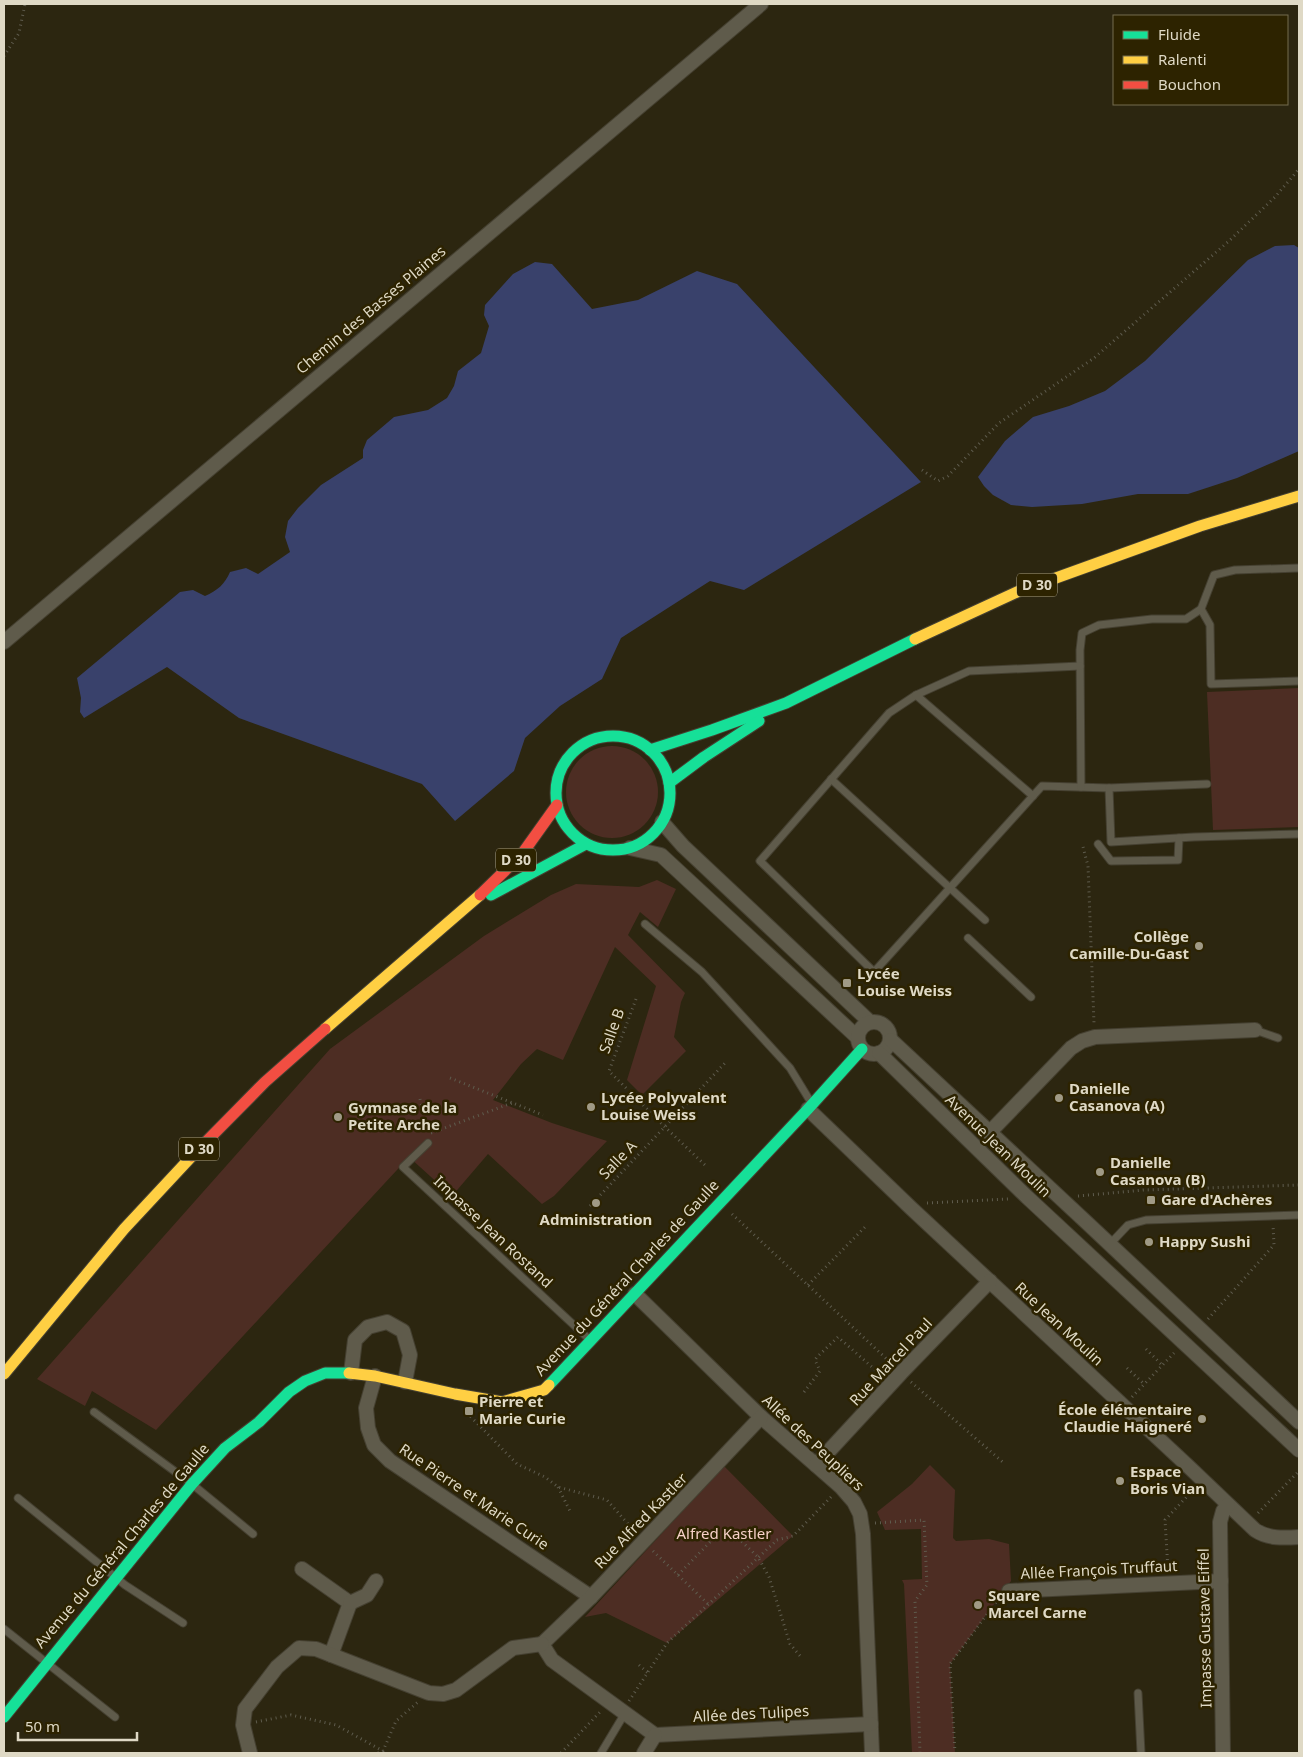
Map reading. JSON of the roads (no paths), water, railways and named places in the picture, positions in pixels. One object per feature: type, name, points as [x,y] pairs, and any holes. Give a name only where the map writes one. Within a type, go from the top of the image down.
[{"type":"main road","name":"D 30","points":[[669,783],[704,756],[786,703],[903,644],[1017,592],[1192,529],[1299,496]]},
{"type":"main road","name":"D 30","points":[[650,750],[786,703]]},
{"type":"main road","points":[[615,736],[634,740],[650,750],[662,764],[669,783],[669,803],[662,822],[648,838],[630,848],[607,850],[586,844],[569,830],[559,814],[555,796],[558,777],[566,760],[579,747],[596,739],[615,736]]},
{"type":"main road","name":"D 30","points":[[4,1374],[124,1230],[186,1163],[265,1082],[467,908],[522,854],[557,805]]},
{"type":"main road","name":"D 30","points":[[467,908],[586,844]]},
{"type":"main road","name":"Avenue du Général Charles de Gaulle","points":[[4,1717],[192,1484],[225,1448],[259,1422],[289,1392],[305,1381],[325,1373],[351,1373],[375,1376],[455,1394],[502,1402],[544,1390],[810,1106],[860,1043]]},
{"type":"street","name":"Chemin des Basses Plaines","points":[[4,642],[760,4]]},
{"type":"street","points":[[630,848],[661,855],[870,1054],[879,1053],[887,1048],[890,1035],[885,1026],[875,1021],[870,1022],[683,846],[662,822]]},
{"type":"street","name":"Avenue du Général Charles de Gaulle","points":[[860,1043],[861,1028],[870,1022]]},
{"type":"street","points":[[989,1133],[1071,1048],[1082,1041],[1095,1037],[1255,1030]]},
{"type":"street","name":"Avenue Jean Moulin","points":[[890,1040],[989,1133],[1062,1198],[1299,1422]]},
{"type":"street","name":"Avenue Jean Moulin","points":[[879,1053],[1028,1197],[1299,1450]]},
{"type":"street","name":"Rue Jean Moulin","points":[[810,1106],[911,1208],[1260,1534],[1272,1537],[1299,1537]]},
{"type":"street","points":[[1097,1260],[1110,1244]]},
{"type":"street","name":"Rue Marcel Paul","points":[[816,1465],[990,1281]]},
{"type":"street","name":"Allée des Peupliers","points":[[635,1294],[761,1417],[841,1487],[854,1502],[860,1514],[862,1524],[872,1753]]},
{"type":"street","points":[[351,1373],[355,1340],[368,1327],[387,1322],[403,1331],[410,1355],[405,1382]]},
{"type":"street","name":"Rue Pierre et Marie Curie","points":[[375,1376],[366,1408],[368,1428],[374,1444],[390,1461],[591,1596]]},
{"type":"street","name":"Rue Alfred Kastler","points":[[542,1644],[644,1542],[761,1417]]},
{"type":"street","name":"Impasse Gustave Eiffel","points":[[1223,1753],[1220,1522],[1223,1511],[1228,1505]]},
{"type":"street","points":[[302,1569],[350,1603]]},
{"type":"street","points":[[331,1655],[350,1603],[367,1595],[376,1581]]},
{"type":"street","name":"Allée François Truffaut","points":[[1004,1593],[1221,1581]]},
{"type":"street","points":[[250,1753],[243,1725],[245,1709],[277,1667],[299,1648],[316,1649],[429,1693],[443,1694],[456,1690],[513,1648],[542,1644],[552,1660],[655,1735],[644,1753]]},
{"type":"street","name":"Allée des Tulipes","points":[[655,1735],[871,1724]]},
{"type":"lane","points":[[1081,787],[1080,666],[1082,633],[1099,625],[1152,619],[1186,619],[1202,609],[1214,575],[1235,570],[1299,568]]},
{"type":"lane","points":[[1202,609],[1210,625],[1212,684],[1299,681]]},
{"type":"lane","points":[[1080,666],[969,671],[916,695],[889,713],[760,861],[874,972],[1042,786],[1109,788],[1207,784]]},
{"type":"lane","points":[[916,695],[1033,796]]},
{"type":"lane","points":[[832,779],[985,920]]},
{"type":"lane","points":[[1109,788],[1111,842],[1299,834]]},
{"type":"lane","points":[[1098,844],[1111,861],[1178,860],[1179,838]]},
{"type":"lane","points":[[645,924],[702,972],[765,1040],[790,1068],[810,1106]]},
{"type":"lane","points":[[968,938],[1031,997]]},
{"type":"lane","points":[[1255,1030],[1278,1038]]},
{"type":"lane","name":"Impasse Jean Rostand","points":[[428,1142],[403,1167],[591,1340]]},
{"type":"lane","points":[[1110,1244],[1128,1225],[1146,1220],[1299,1215]]},
{"type":"lane","points":[[94,1412],[192,1484],[253,1534]]},
{"type":"lane","points":[[18,1498],[125,1586],[183,1623]]},
{"type":"lane","points":[[4,1630],[115,1717]]},
{"type":"lane","points":[[1138,1693],[1141,1753]]},
{"type":"lane","points":[[601,1753],[617,1708]]},
{"type":"water","points":[[1294,245],[1299,248],[1299,451],[1237,478],[1188,494],[1138,494],[1082,504],[1032,507],[1011,505],[993,495],[984,486],[978,477],[1005,441],[1033,417],[1069,406],[1105,391],[1145,361],[1248,260],[1275,246]]},
{"type":"water","points":[[535,262],[552,264],[592,309],[638,300],[697,271],[737,284],[921,482],[744,590],[710,581],[621,638],[602,679],[560,706],[525,738],[514,771],[455,821],[422,784],[239,718],[167,667],[84,718],[80,712],[81,698],[77,678],[180,592],[193,590],[205,596],[220,587],[230,572],[246,568],[258,574],[290,552],[285,537],[288,521],[298,508],[321,485],[363,458],[363,450],[367,440],[394,417],[428,410],[447,398],[454,386],[458,371],[481,353],[489,326],[484,315],[485,305],[513,274]]},
{"type":"place","name":"Collège Camille-Du-Gast","points":[[1199,946]]},
{"type":"place","name":"Lycée Louise Weiss","points":[[847,983]]},
{"type":"place","name":"Danielle Casanova (A)","points":[[1059,1098]]},
{"type":"place","name":"Lycée Polyvalent Louise Weiss","points":[[591,1107]]},
{"type":"place","name":"Gymnase de la Petite Arche","points":[[338,1117]]},
{"type":"place","name":"Danielle Casanova (B)","points":[[1100,1172]]},
{"type":"place","name":"Gare d'Achères","points":[[1151,1200]]},
{"type":"place","name":"Administration","points":[[596,1203]]},
{"type":"place","name":"Happy Sushi","points":[[1149,1242]]},
{"type":"place","name":"Pierre et Marie Curie","points":[[469,1411]]},
{"type":"place","name":"École élémentaire Claudie Haigneré","points":[[1202,1419]]},
{"type":"place","name":"Espace Boris Vian","points":[[1120,1481]]},
{"type":"place","name":"Square Marcel Carne","points":[[978,1605]]},
{"type":"park label","name":"Alfred Kastler","points":[[724,1534]]}]
